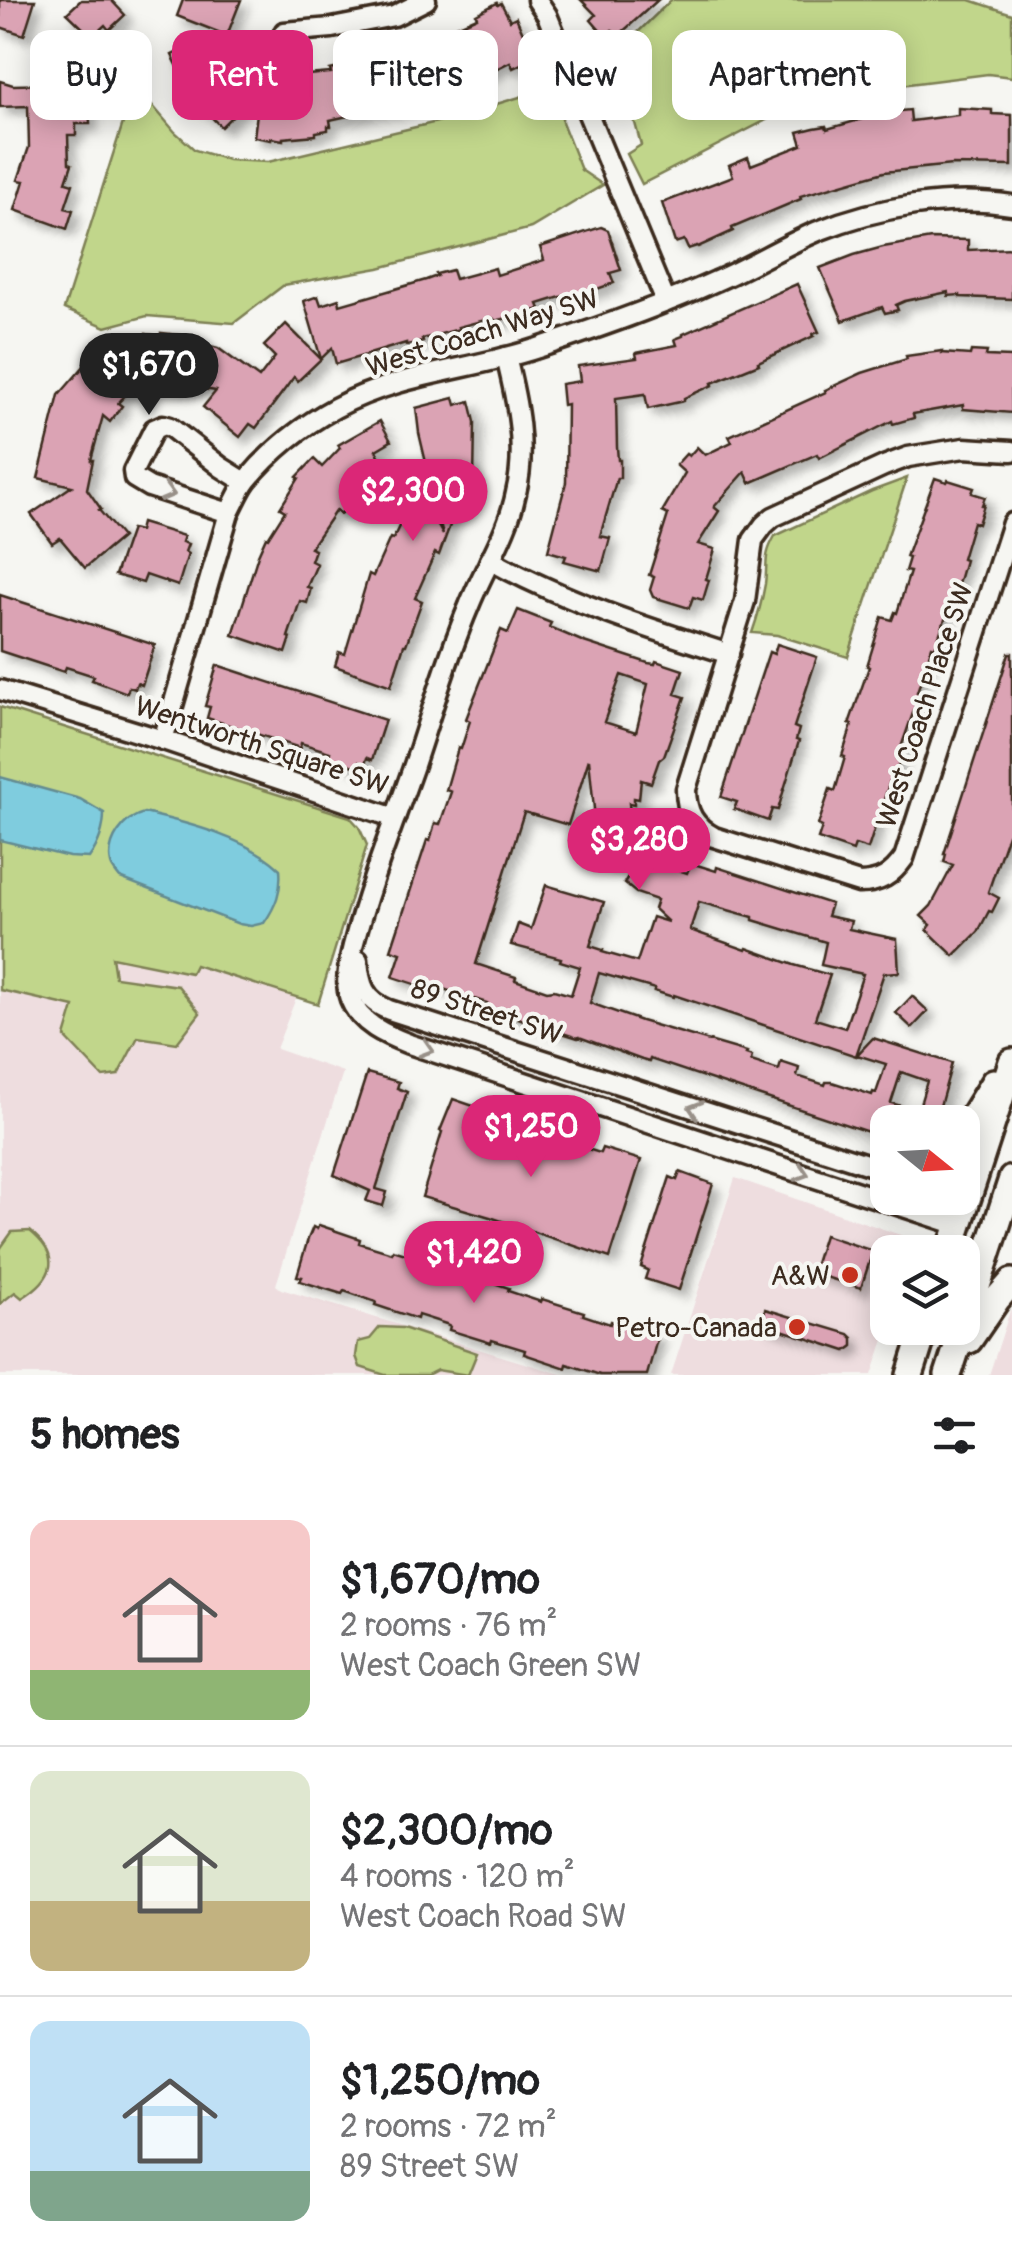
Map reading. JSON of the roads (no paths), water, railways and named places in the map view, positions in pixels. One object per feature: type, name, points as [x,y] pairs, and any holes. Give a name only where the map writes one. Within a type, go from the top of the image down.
[{"type":"main road","points":[[979,1105],[1012,1051]]},
{"type":"main road","points":[[980,1153],[1012,1062]]},
{"type":"main road","points":[[950,1370],[1002,1240],[1012,1180]]},
{"type":"main road","points":[[980,1201],[1007,1210]]},
{"type":"main road","points":[[955,1235],[960,1215]]},
{"type":"main road","name":"89 Street SW","points":[[958,1225],[1002,1240]]},
{"type":"main road","points":[[950,1370],[1012,1282]]},
{"type":"main road","points":[[910,1375],[920,1345]]},
{"type":"street","points":[[308,30],[394,16],[426,0]]},
{"type":"street","points":[[536,0],[548,15],[666,302]]},
{"type":"street","name":"West Coach Way SW","points":[[164,740],[230,513],[245,482],[297,430],[338,406],[384,387],[506,357],[666,302],[857,217],[931,204],[1012,205]]},
{"type":"street","points":[[396,818],[468,608],[517,492],[520,429],[506,357]]},
{"type":"street","points":[[230,513],[149,488],[134,478],[133,471],[154,429],[163,425],[245,482]]},
{"type":"street","name":"West Coach Place SW","points":[[1012,451],[964,448],[908,457],[764,524],[753,540],[745,601],[686,790],[686,806],[697,825],[714,836],[859,882],[888,877],[904,858],[1012,523]]},
{"type":"street","points":[[490,560],[611,616],[729,654]]},
{"type":"street","name":"Wentworth Square SW","points":[[0,690],[396,818],[358,929],[356,993]]},
{"type":"street","name":"89 Street SW","points":[[870,1165],[389,1010],[356,993],[356,1010],[389,1036],[958,1225]]},
{"type":"street","points":[[592,1103],[600,1079]]},
{"type":"street","points":[[768,1162],[777,1136]]},
{"type":"water","points":[[0,777],[80,799],[104,813],[100,837],[89,858],[0,840]]},
{"type":"water","points":[[144,813],[234,840],[280,869],[277,897],[264,923],[239,924],[120,878],[111,864],[111,847],[123,825]]},
{"type":"place","name":"A&W","points":[[850,1275]]},
{"type":"place","name":"Petro-Canada","points":[[797,1327]]}]
